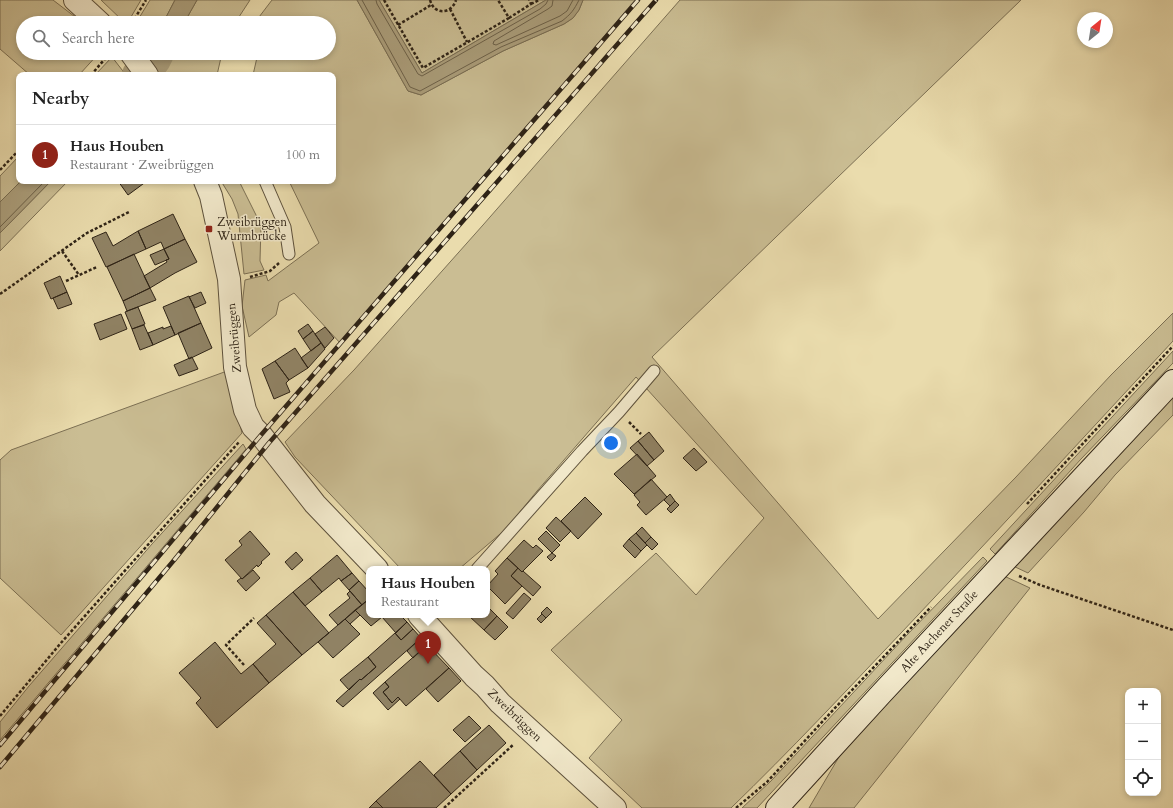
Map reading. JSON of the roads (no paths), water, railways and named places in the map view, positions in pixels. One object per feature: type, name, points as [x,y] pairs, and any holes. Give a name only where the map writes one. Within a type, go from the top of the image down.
[{"type":"street","points":[[75,0],[92,16]]},
{"type":"street","points":[[136,60],[145,72]]},
{"type":"street","name":"Zweibrüggen","points":[[206,184],[211,196],[229,279],[235,367],[244,410],[253,427],[261,435],[315,504],[373,566]]},
{"type":"street","name":"Alte Aachener Straße","points":[[778,808],[1000,565],[1173,380]]},
{"type":"street","name":"Zweibrüggen","points":[[422,618],[500,703],[615,808]]},
{"type":"lane","points":[[266,184],[285,227],[289,254]]},
{"type":"lane","points":[[480,566],[582,451],[619,412],[654,371]]},
{"type":"water","points":[[175,0],[197,0],[188,16],[167,16]]},
{"type":"water","points":[[357,0],[379,0],[422,73],[546,0],[583,0],[579,10],[573,18],[564,24],[503,51],[421,95],[408,91]]},
{"type":"water","points":[[154,60],[162,60],[158,67]]},
{"type":"water","points":[[18,184],[48,184],[0,233],[0,202]]},
{"type":"waterway","points":[[142,72],[152,60]]},
{"type":"railway","points":[[0,745],[261,435],[638,0]]},
{"type":"railway","points":[[0,767],[175,559],[268,444],[656,0]]},
{"type":"place","name":"Zweibrüggen Wurmbrücke","points":[[209,229]]},
{"type":"place","name":"Haus Houben","points":[[428,664]]}]
